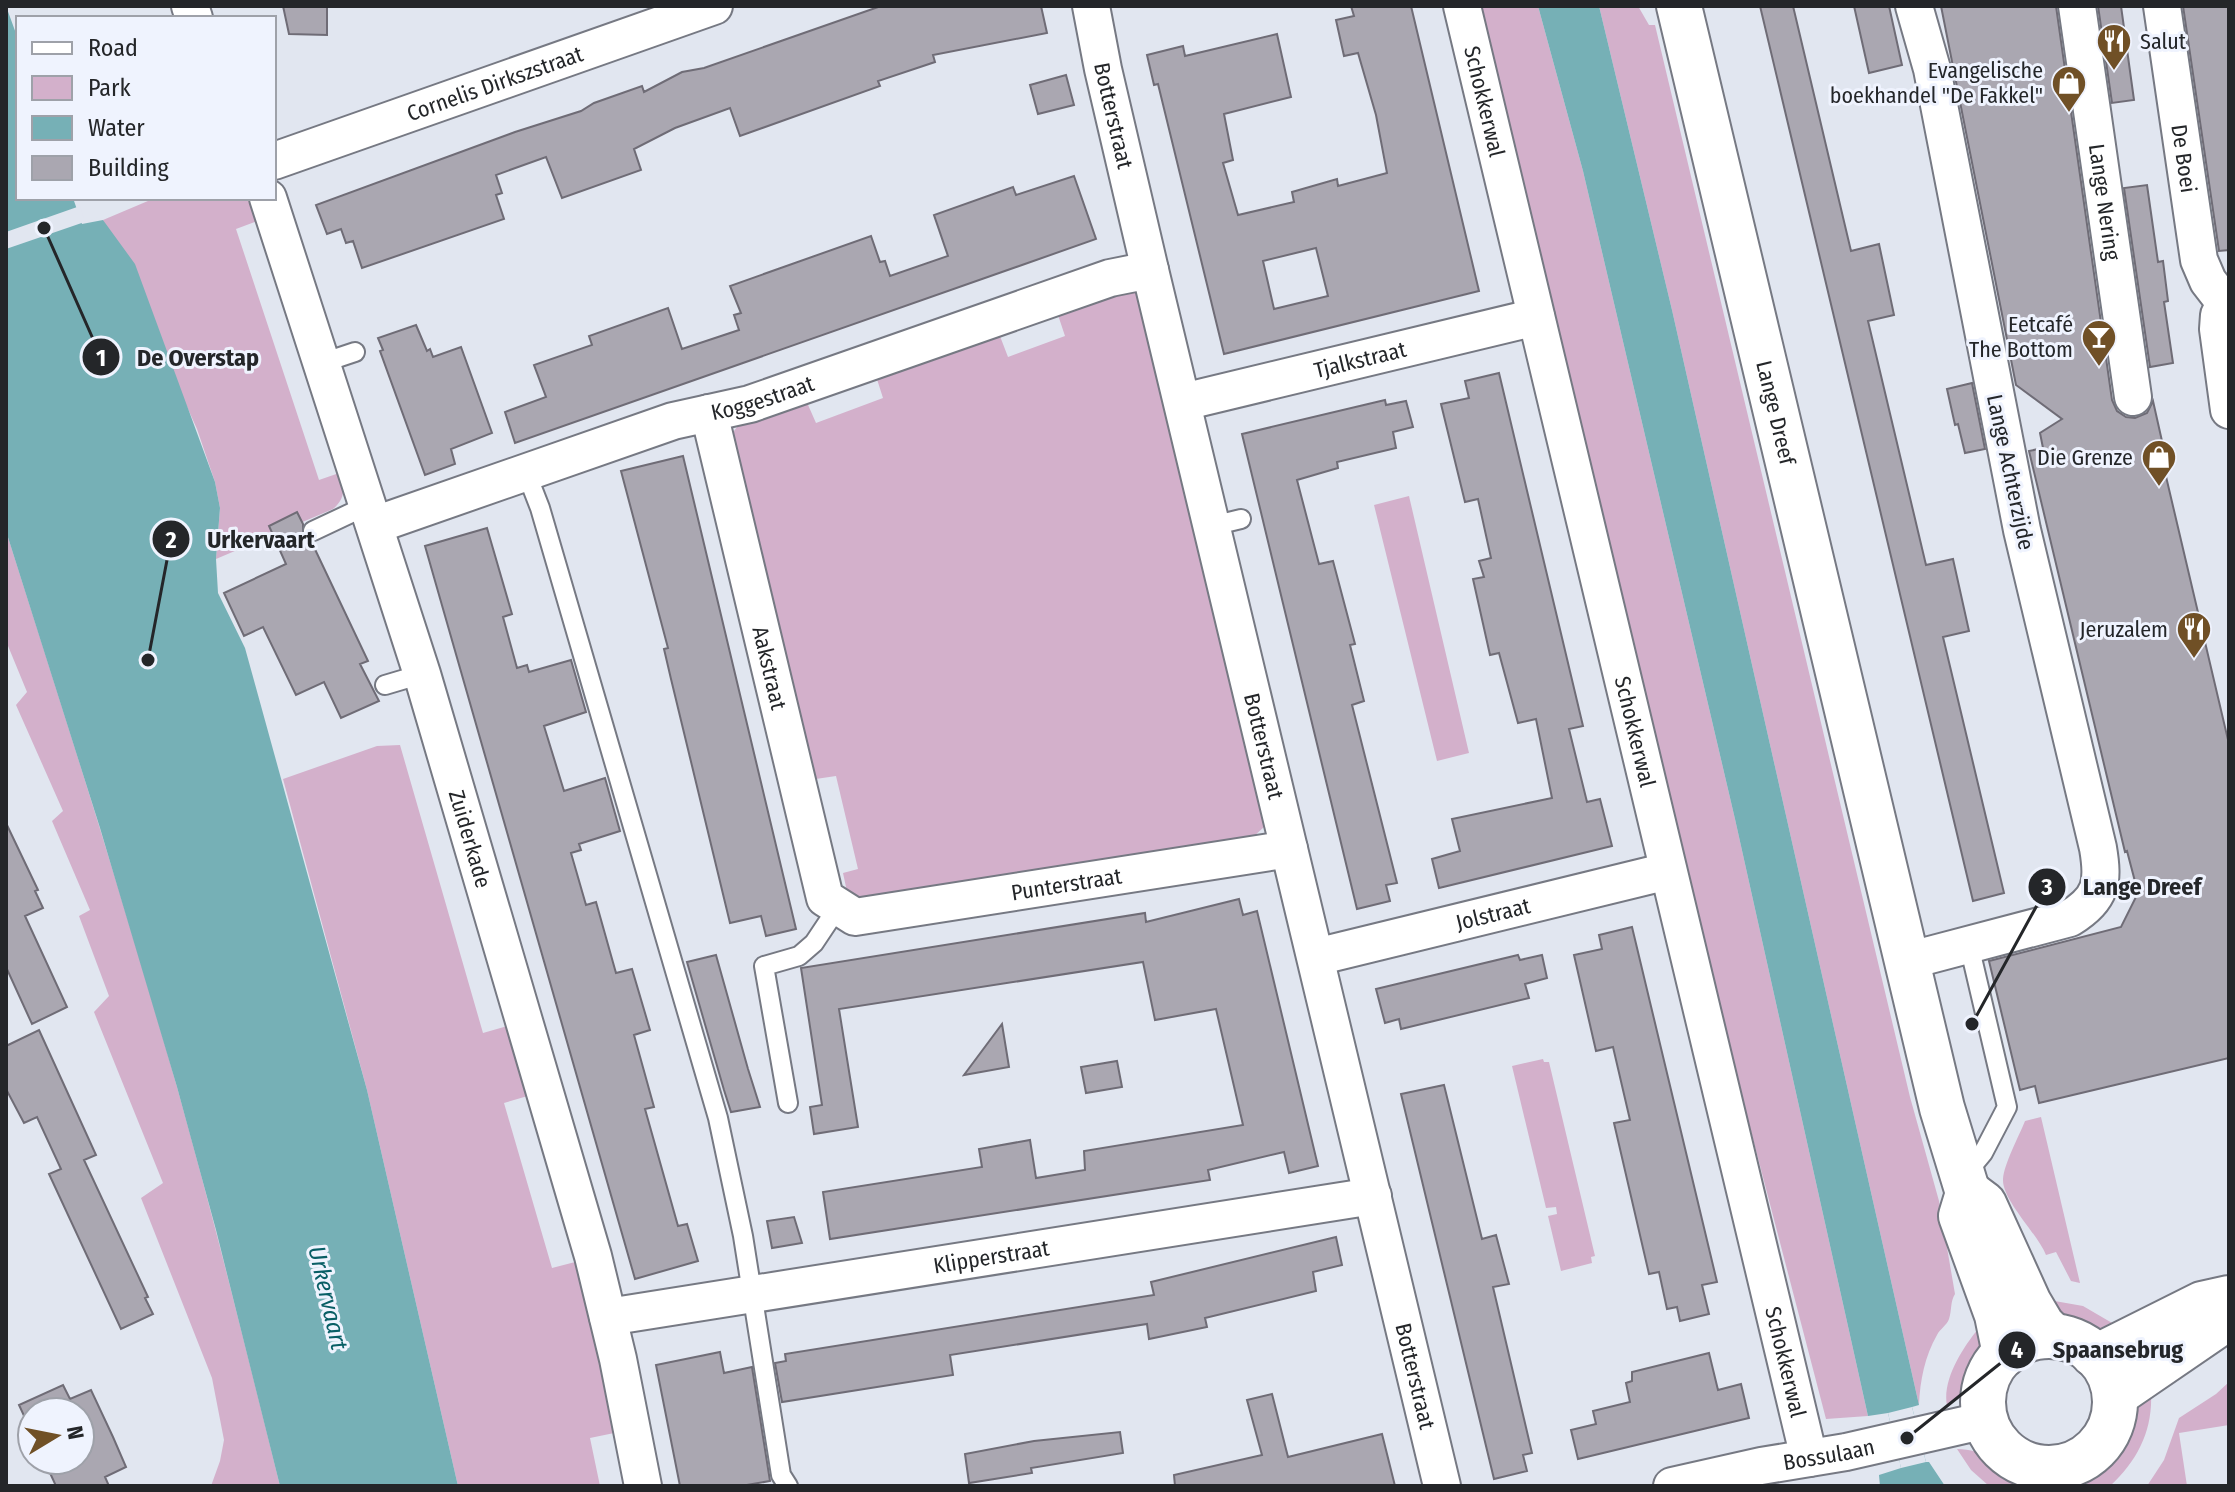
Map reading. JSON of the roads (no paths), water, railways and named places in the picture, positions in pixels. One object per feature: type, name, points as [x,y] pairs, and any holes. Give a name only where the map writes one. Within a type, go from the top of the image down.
[{"type":"main road","name":"Lange Dreef","points":[[1679,6],[1942,1108],[1965,1186],[1961,1216],[1997,1315],[2005,1354]]},
{"type":"main road","name":"Lange Dreef","points":[[1965,1186],[1984,1204],[2029,1303],[2042,1325],[2053,1336]]},
{"type":"main road","points":[[2093,1354],[2108,1351],[2202,1304],[2229,1298]]},
{"type":"main road","points":[[2115,1395],[2229,1317]]},
{"type":"main road","points":[[2053,1336],[2075,1342],[2093,1354],[2108,1372],[2115,1395],[2114,1415],[2107,1434],[2075,1474],[2053,1468],[2032,1475],[1997,1443],[1986,1420],[1984,1391],[1995,1365],[2005,1354],[2027,1340],[2053,1336]]},
{"type":"street","name":"Cornelis Dirkszstraat","points":[[276,160],[714,6]]},
{"type":"street","name":"Botterstraat","points":[[1091,6],[1103,69],[1183,402],[1226,522],[1289,849],[1442,1486]]},
{"type":"street","name":"Schokkerwal","points":[[1462,6],[1809,1458]]},
{"type":"street","name":"Lange Achterzijde","points":[[1914,6],[1932,69],[2022,530],[2101,870],[2098,889],[2089,906],[2070,918],[1969,945]]},
{"type":"street","name":"Lange Nering","points":[[2077,6],[2133,397]]},
{"type":"street","name":"De Boei","points":[[2162,6],[2199,260],[2208,281],[2227,301],[2219,315],[2218,329],[2227,394]]},
{"type":"street","name":"Zuiderkade","points":[[269,200],[339,358],[372,515],[422,674],[593,1256],[643,1486]]},
{"type":"street","name":"Koggestraat","points":[[372,515],[526,472],[673,421],[750,404],[1110,278],[1150,270]]},
{"type":"street","name":"Tjalkstraat","points":[[1183,402],[1536,317]]},
{"type":"street","name":"Aakstraat","points":[[709,413],[825,898],[842,909]]},
{"type":"street","name":"Punterstraat","points":[[842,909],[855,917],[865,916],[1289,849]]},
{"type":"street","name":"Jolstraat","points":[[1316,957],[1668,871]]},
{"type":"street","points":[[1907,961],[1969,945]]},
{"type":"street","name":"Klipperstraat","points":[[608,1317],[1373,1196]]},
{"type":"street","name":"Bossulaan","points":[[1672,1486],[1986,1420]]},
{"type":"lane","points":[[526,472],[540,508],[718,1118],[743,1236],[781,1475],[788,1486]]},
{"type":"lane","points":[[313,531],[372,515]]},
{"type":"lane","points":[[385,685],[422,674]]},
{"type":"lane","points":[[788,1103],[764,966],[799,956],[842,909]]},
{"type":"lane","points":[[1965,1186],[2007,1107],[1969,945]]},
{"type":"water","points":[[6,6],[16,34],[16,200],[74,200],[82,224],[103,220],[135,264],[215,482],[220,508],[216,559],[218,593],[245,648],[367,1090],[458,1486],[280,1486],[177,1087],[100,828],[6,531]]},
{"type":"water","points":[[1538,6],[1599,6],[1672,310],[1919,1405],[1912,1407],[1926,1462],[1945,1486],[1880,1486],[1879,1475],[1901,1468],[1900,1463],[1888,1413],[1868,1416],[1735,819],[1583,171]]},
{"type":"place","name":"Salut","points":[[2114,72]]},
{"type":"place","name":"Evangelische boekhandel \"De Fakkel\"","points":[[2069,114]]},
{"type":"place","name":"De Overstap","points":[[44,228]]},
{"type":"place","name":"Eetcafé The Bottom","points":[[2099,368]]},
{"type":"place","name":"Die Grenze","points":[[2159,488]]},
{"type":"place","name":"Urkervaart","points":[[148,660]]},
{"type":"place","name":"Jeruzalem","points":[[2194,660]]},
{"type":"place","name":"Lange Dreef","points":[[1972,1024]]},
{"type":"place","name":"Spaansebrug","points":[[1907,1438]]}]
